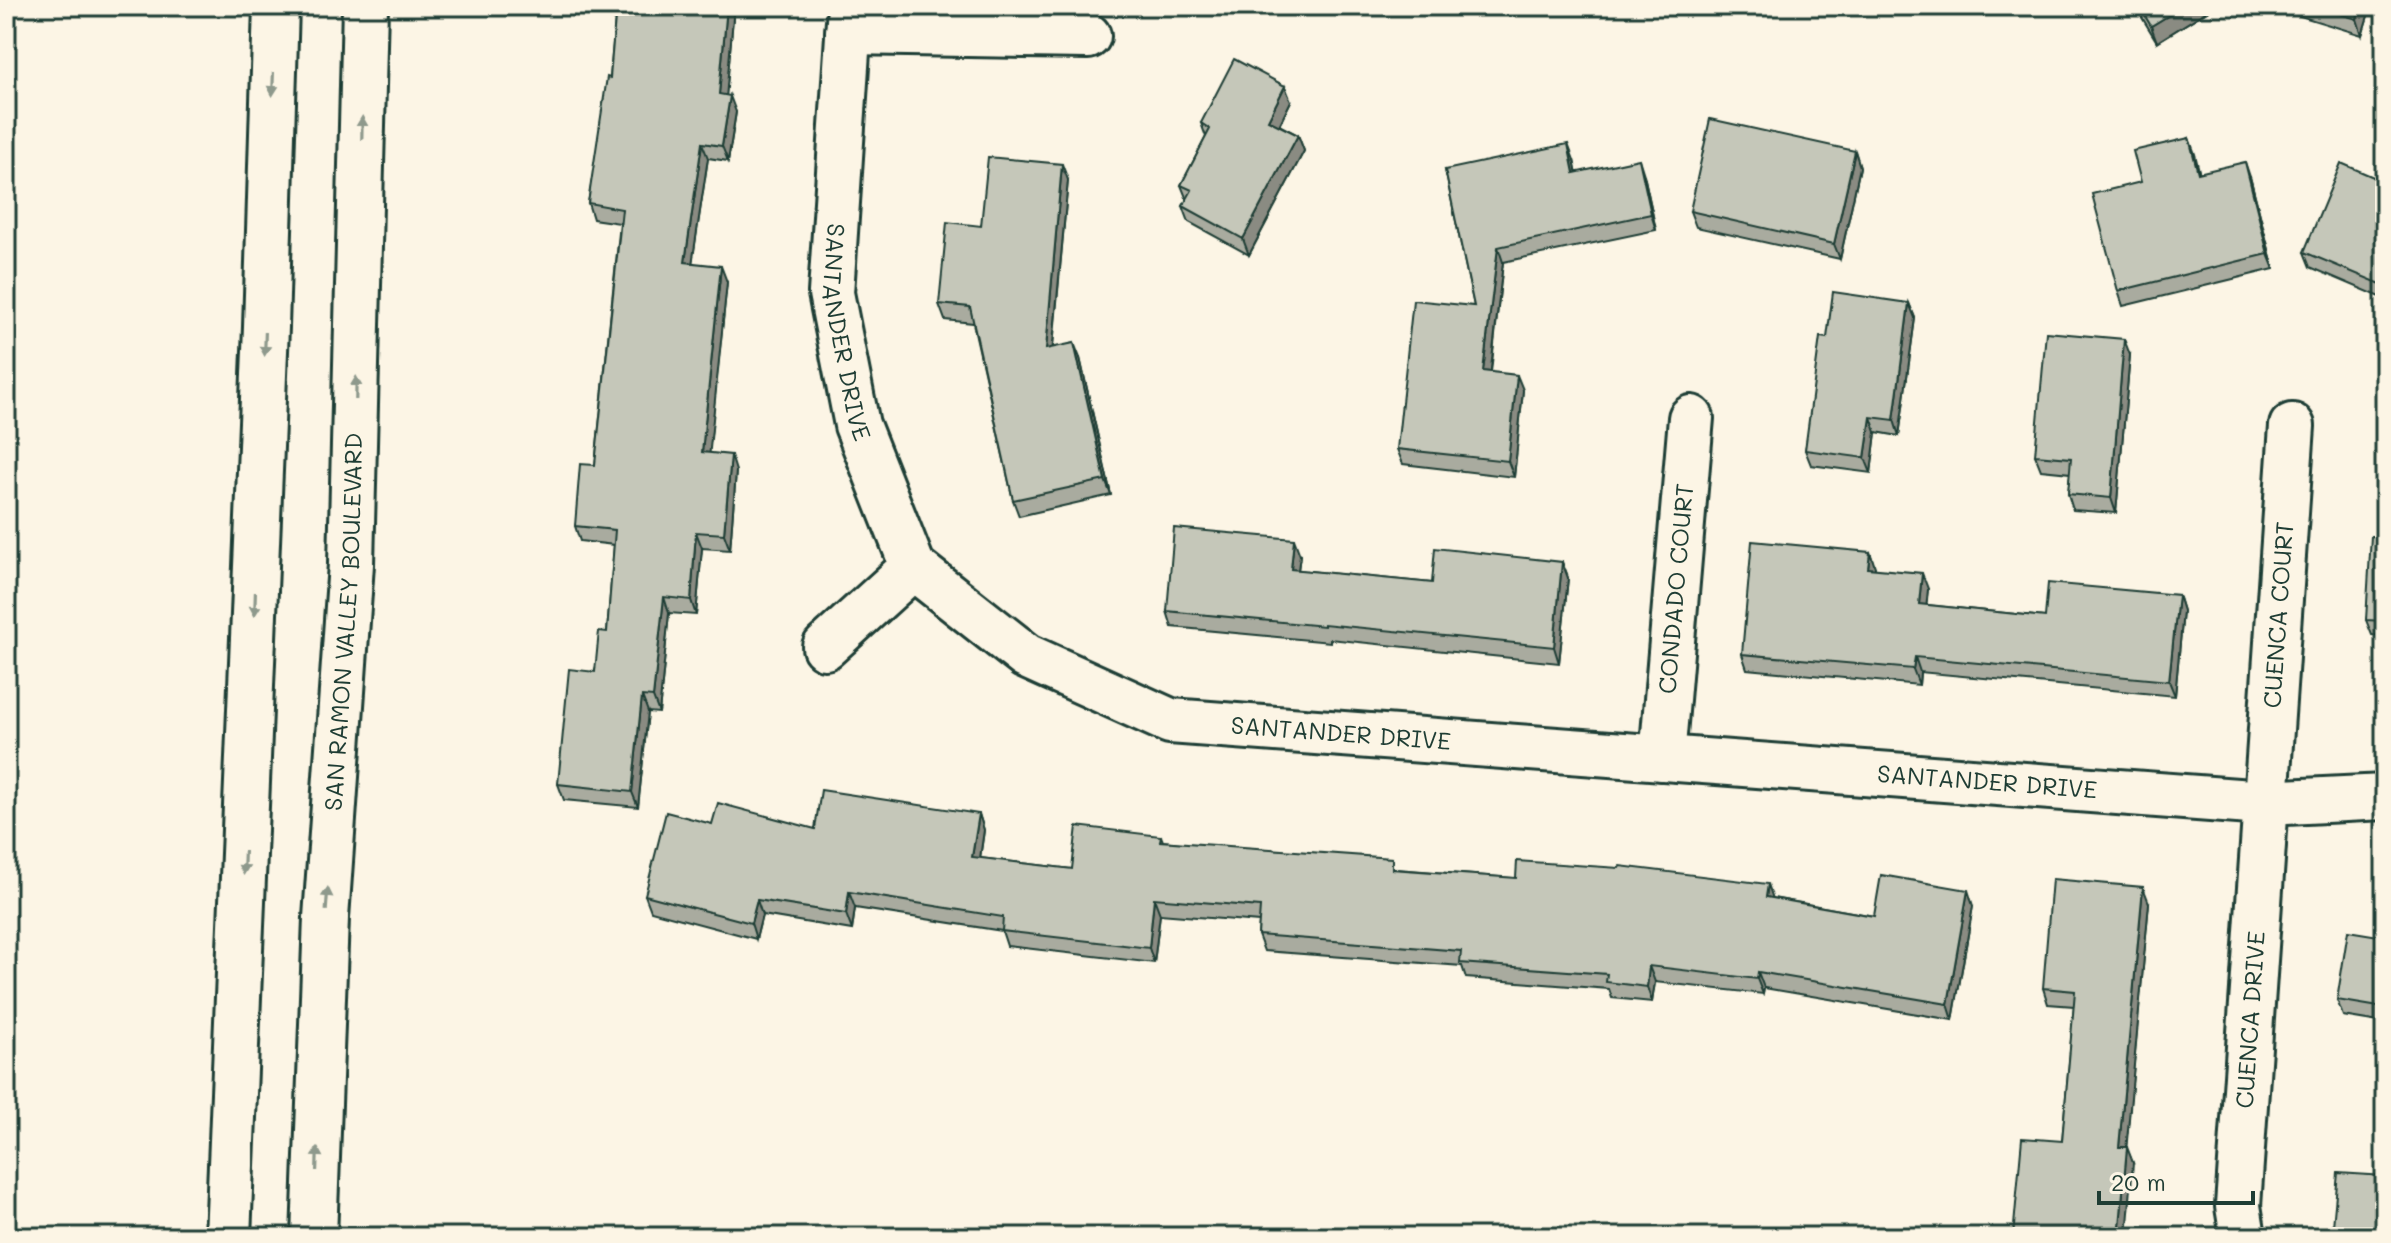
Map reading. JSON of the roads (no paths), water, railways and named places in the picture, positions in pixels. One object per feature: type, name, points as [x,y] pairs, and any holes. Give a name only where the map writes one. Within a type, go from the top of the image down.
[{"type":"street","points":[[228,1237],[276,6]]},
{"type":"street","name":"SAN RAMON VALLEY BOULEVARD","points":[[314,1237],[326,918],[351,564],[365,6]]},
{"type":"street","points":[[849,19],[1088,36]]},
{"type":"street","name":"SANTANDER DRIVE","points":[[849,19],[831,293],[857,425],[913,567],[1026,656],[1170,721],[2264,803],[2385,797]]},
{"type":"street","name":"CONDADO COURT","points":[[1662,758],[1691,418]]},
{"type":"street","name":"CUENCA COURT","points":[[2264,803],[2292,426]]},
{"type":"street","points":[[825,647],[913,567]]},
{"type":"street","name":"CUENCA DRIVE","points":[[2243,1237],[2238,1206],[2264,803]]}]
